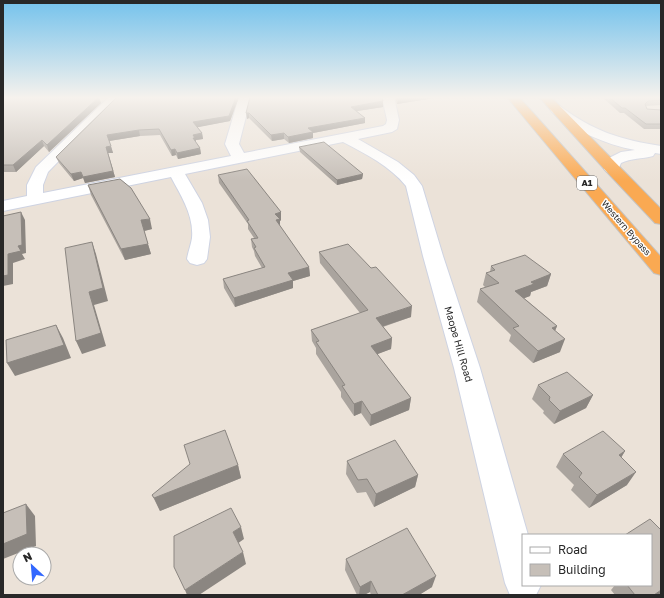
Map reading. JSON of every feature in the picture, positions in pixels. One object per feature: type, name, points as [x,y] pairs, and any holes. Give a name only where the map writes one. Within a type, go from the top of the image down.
[{"type":"highway","name":"Western Bypass","points":[[537,125],[661,269]]},
{"type":"highway","points":[[571,125],[661,219]]},
{"type":"street","points":[[35,200],[34,185],[41,170],[87,125]]},
{"type":"street","points":[[237,125],[232,144],[240,158]]},
{"type":"street","points":[[3,206],[376,132],[392,125]]},
{"type":"street","points":[[579,125],[595,134],[635,146],[661,151]]},
{"type":"street","name":"Maope Hill Road","points":[[346,138],[400,170],[414,186],[433,256],[467,368],[522,580]]},
{"type":"street","points":[[612,169],[614,161],[620,157],[636,153],[661,151]]},
{"type":"street","points":[[175,171],[197,210],[201,238],[197,259]]},
{"type":"building","points":[[3,125],[69,125],[47,145],[42,140],[13,165],[3,165]]},
{"type":"building","points":[[89,125],[195,125],[202,133],[193,135],[195,138],[193,138],[200,148],[177,153],[175,149],[171,150],[159,129],[139,130],[107,135],[111,146],[106,147],[113,171],[83,177],[81,172],[71,174],[56,157]]},
{"type":"building","points":[[261,125],[326,125],[308,128],[313,132],[288,137],[284,133],[271,135]]},
{"type":"building","points":[[324,142],[363,174],[337,180],[299,147]]},
{"type":"building","points":[[247,169],[281,212],[275,214],[280,219],[276,220],[309,267],[288,273],[293,280],[234,298],[223,279],[265,267],[254,248],[256,247],[251,239],[258,238],[247,221],[249,220],[218,175]]},
{"type":"building","points":[[120,179],[131,188],[150,219],[141,220],[148,244],[121,249],[88,185]]},
{"type":"building","points":[[21,212],[22,245],[18,246],[21,251],[8,254],[8,275],[3,276],[3,216]]},
{"type":"building","points":[[92,242],[103,288],[89,292],[101,333],[76,341],[65,248]]},
{"type":"building","points":[[348,244],[371,268],[376,267],[412,306],[376,318],[392,338],[371,346],[411,398],[371,415],[362,401],[354,404],[342,386],[345,385],[316,342],[319,341],[311,330],[368,310],[319,252]]},
{"type":"building","points":[[525,255],[551,274],[531,282],[534,284],[515,291],[557,326],[552,328],[565,339],[538,351],[513,328],[519,326],[480,289],[499,283],[486,273],[495,270],[491,266]]},
{"type":"building","points":[[56,325],[64,345],[7,363],[6,340]]},
{"type":"building","points":[[567,372],[593,395],[560,411],[549,400],[550,397],[538,385]]},
{"type":"building","points":[[225,430],[238,465],[154,498],[152,495],[190,464],[184,445]]},
{"type":"building","points":[[603,431],[625,451],[619,455],[636,472],[597,495],[579,477],[582,473],[563,454]]},
{"type":"building","points":[[395,440],[418,475],[376,494],[367,479],[358,480],[347,461]]},
{"type":"building","points":[[26,504],[27,534],[3,544],[3,513]]},
{"type":"building","points":[[231,508],[241,527],[233,532],[243,552],[185,590],[174,567],[174,536]]},
{"type":"building","points":[[650,519],[661,530],[661,590],[654,595],[635,595],[628,586],[652,586],[652,534],[627,534]]},
{"type":"building","points":[[407,528],[436,576],[402,595],[378,595],[371,581],[360,587],[346,559]]}]
